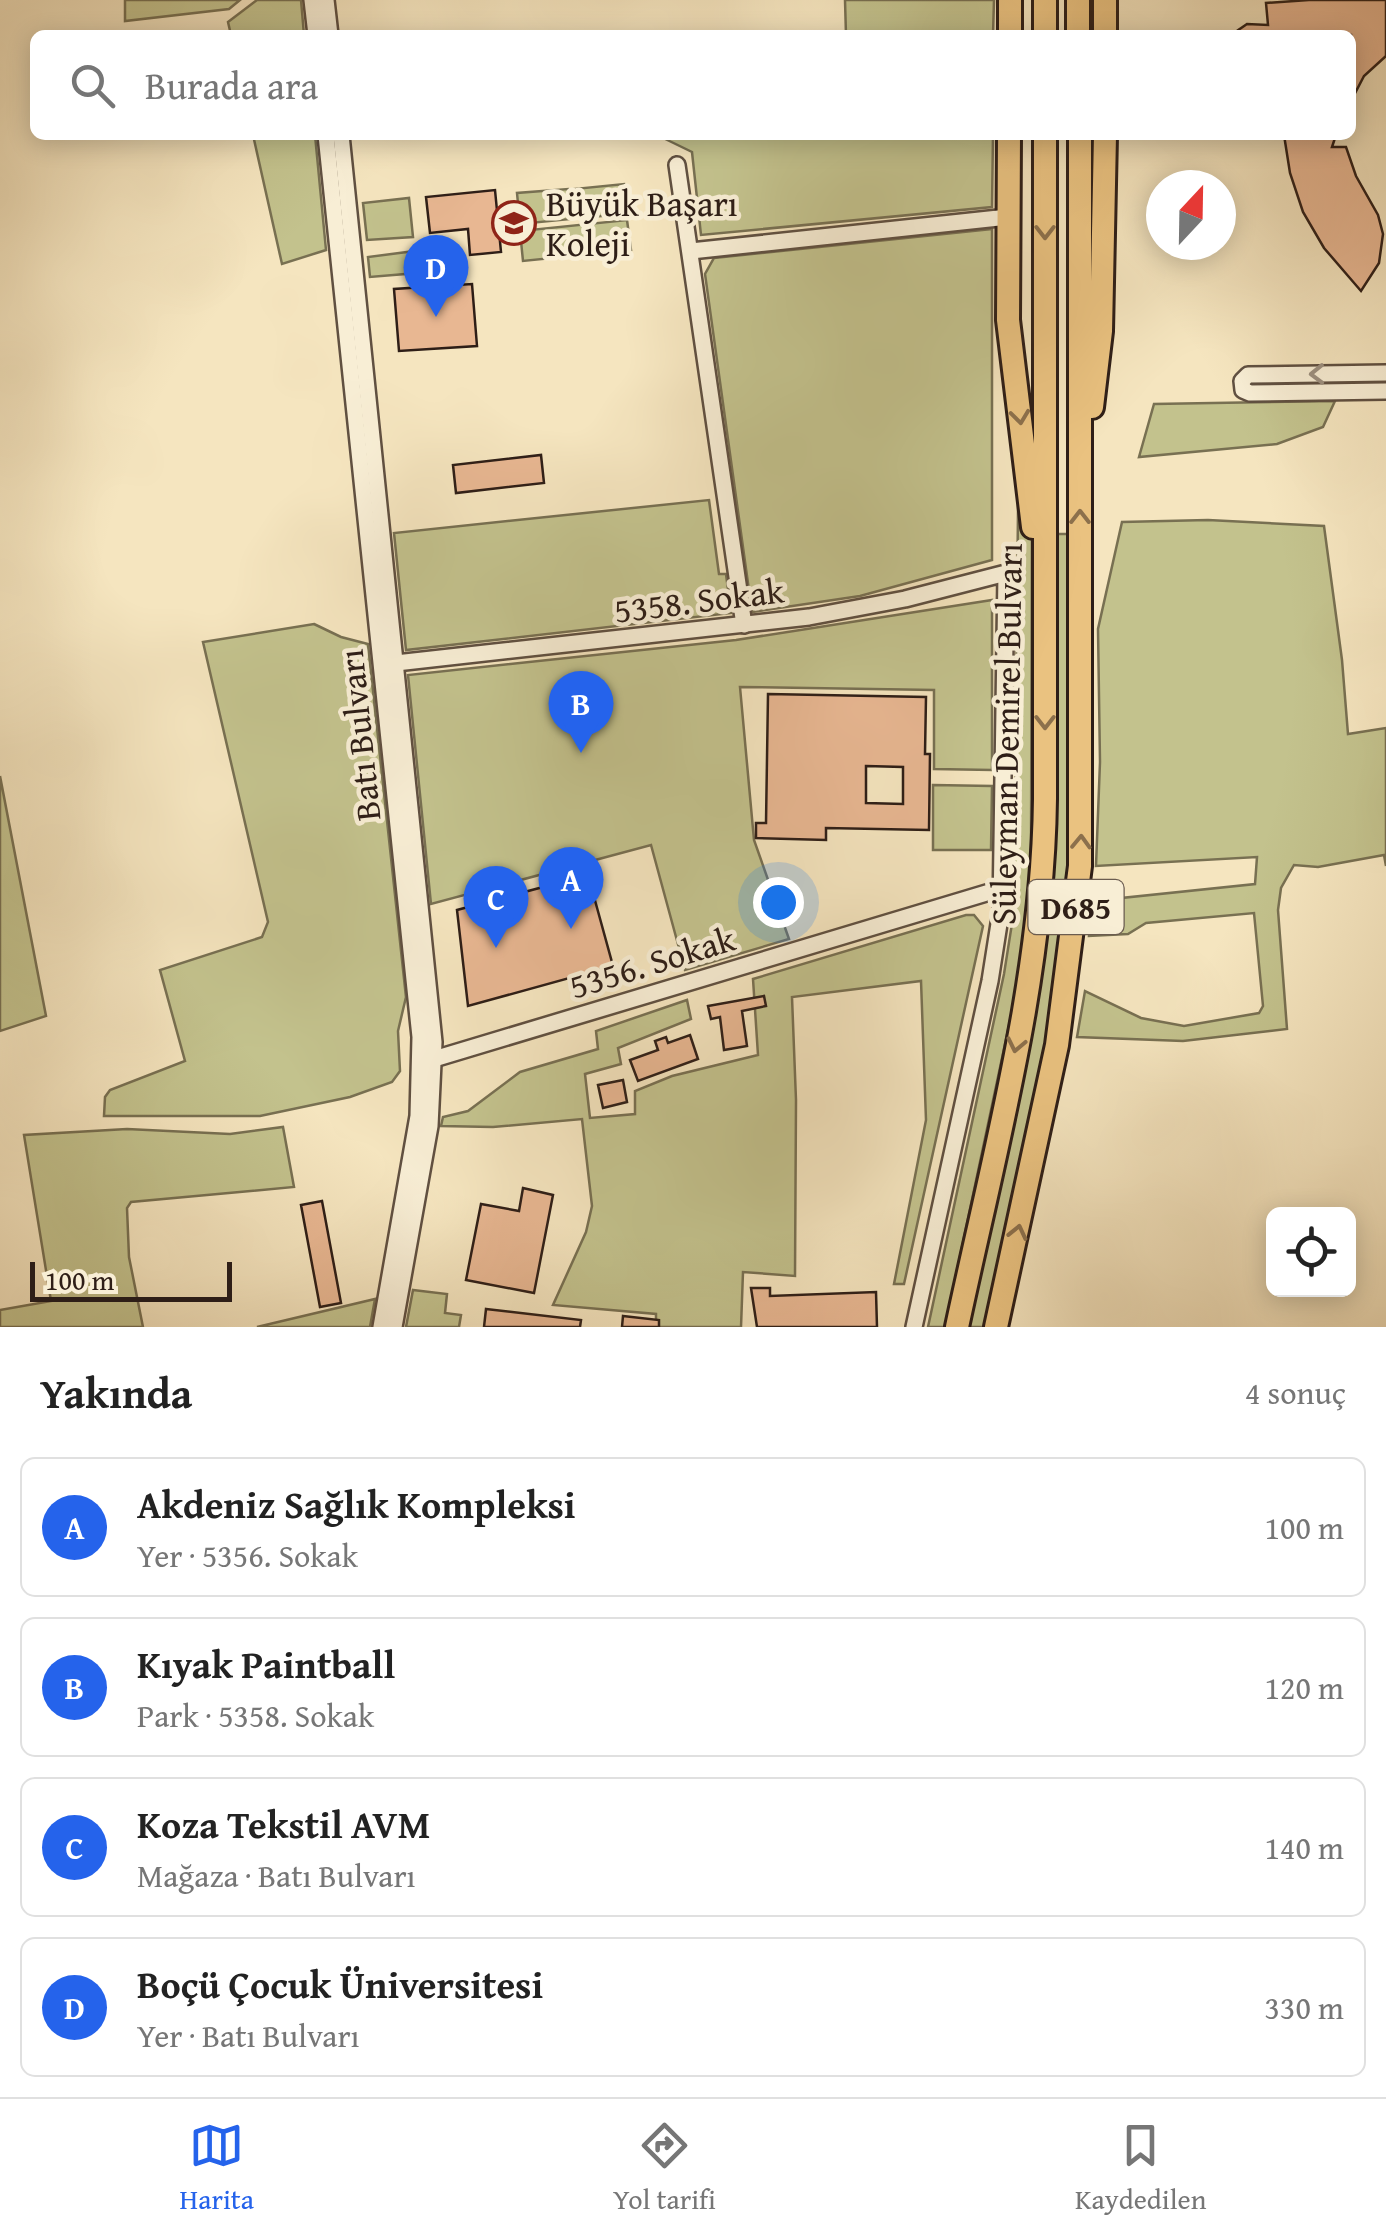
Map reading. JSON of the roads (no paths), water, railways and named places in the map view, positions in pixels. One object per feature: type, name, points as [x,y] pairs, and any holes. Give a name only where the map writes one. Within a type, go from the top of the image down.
[{"type":"highway","points":[[1010,0],[1010,30]]},
{"type":"highway","points":[[1045,0],[1045,30]]},
{"type":"highway","points":[[1078,0],[1078,30]]},
{"type":"highway","points":[[1105,0],[1105,30]]},
{"type":"highway","points":[[1009,140],[1008,320],[1045,624]]},
{"type":"highway","name":"Süleyman Demirel Bulvarı","points":[[957,1327],[1038,934],[1044,852],[1045,140]]},
{"type":"highway","name":"Süleyman Demirel Bulvarı","points":[[996,1327],[1057,1045],[1076,904],[1082,810],[1080,140]]},
{"type":"highway","points":[[1080,479],[1101,331],[1105,140]]},
{"type":"street","points":[[312,0],[315,30]]},
{"type":"street","points":[[326,0],[329,30]]},
{"type":"street","name":"Batı Bulvarı","points":[[327,140],[420,1036],[418,1116],[380,1327]]},
{"type":"street","name":"Batı Bulvarı","points":[[341,140],[432,1002],[430,1126],[394,1327]]},
{"type":"street","points":[[678,165],[744,625]]},
{"type":"street","points":[[691,250],[1008,217]]},
{"type":"street","points":[[1386,373],[1248,375],[1242,381],[1243,390],[1250,393],[1386,391]]},
{"type":"street","name":"5358. Sokak","points":[[396,664],[857,609],[1006,573],[1003,888]]},
{"type":"street","points":[[914,1327],[990,981],[1003,888]]},
{"type":"street","name":"5356. Sokak","points":[[434,1059],[1003,888]]},
{"type":"place","name":"Büyük Başarı Koleji","points":[[514,223]]},
{"type":"place","name":"Boçü Çocuk Üniversitesi","points":[[436,317]]},
{"type":"place","name":"Kıyak Paintball","points":[[581,753]]},
{"type":"place","name":"Akdeniz Sağlık Kompleksi","points":[[571,929]]},
{"type":"place","name":"Koza Tekstil AVM","points":[[496,948]]}]
